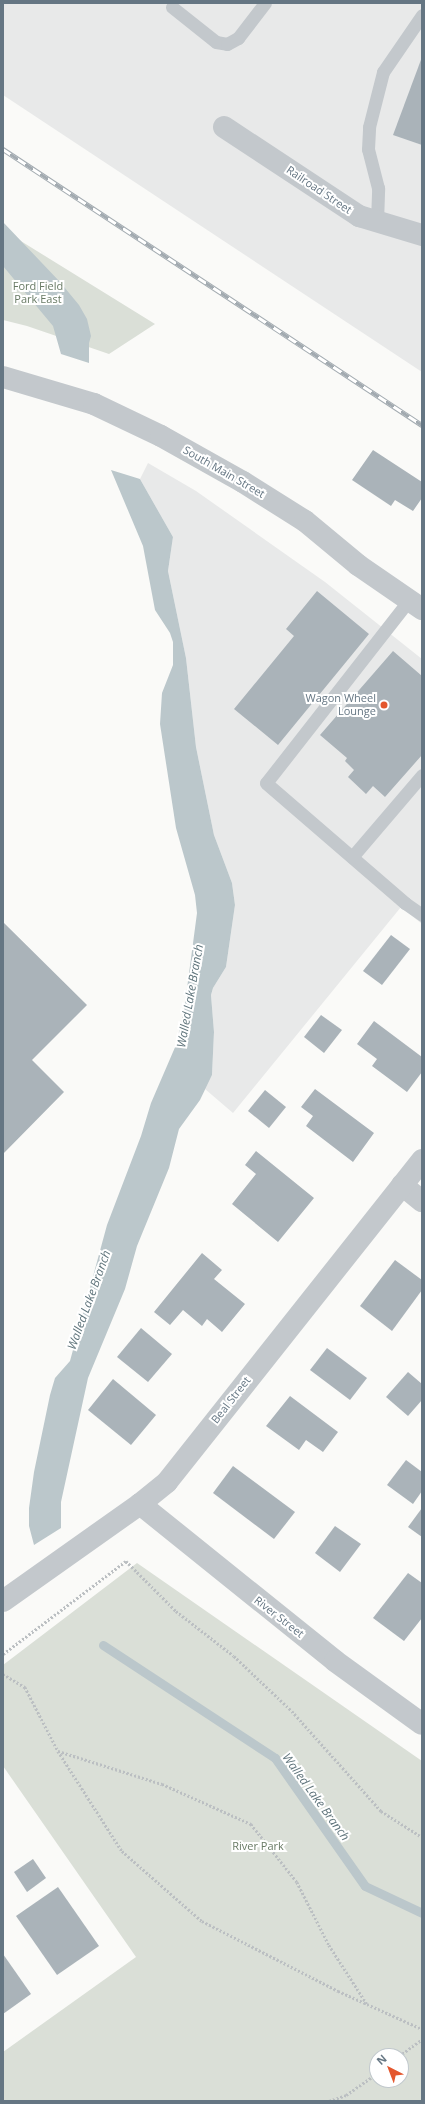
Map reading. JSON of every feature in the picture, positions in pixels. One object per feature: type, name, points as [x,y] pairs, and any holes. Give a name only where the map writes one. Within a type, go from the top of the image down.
[{"type":"street","name":"Railroad Street","points":[[224,127],[358,216],[422,235]]},
{"type":"street","name":"South Main Street","points":[[3,377],[94,404],[161,436],[243,482],[305,521],[358,565],[415,605]]},
{"type":"street","name":"Beal Street","points":[[3,1601],[140,1504],[167,1482],[422,1160]]},
{"type":"street","points":[[402,1185],[422,1201]]},
{"type":"street","name":"River Street","points":[[140,1504],[335,1661],[422,1724]]},
{"type":"lane","points":[[172,7],[216,42],[227,44],[238,38],[265,3]]},
{"type":"lane","points":[[377,222],[378,188],[368,149],[369,127],[382,72],[422,15]]},
{"type":"lane","points":[[415,605],[266,783],[405,903],[422,915]]},
{"type":"lane","points":[[352,857],[422,775]]},
{"type":"path","points":[[3,1654],[126,1561],[176,1611],[234,1656],[292,1711],[380,1811],[422,1837]]},
{"type":"path","points":[[3,1674],[25,1687],[58,1751],[122,1851],[202,1921],[367,2004],[422,2029]]},
{"type":"path","points":[[58,1751],[162,1784],[251,1824],[297,1882],[329,1945],[367,2004]]},
{"type":"path","points":[[409,2049],[422,2039]]},
{"type":"path","points":[[329,2101],[346,2095],[369,2079]]},
{"type":"shaded area","points":[[3,3],[422,3],[422,372],[3,95]]},
{"type":"shaded area","points":[[148,463],[196,491],[325,582],[422,659],[422,924],[401,907],[233,1113],[205,1089],[212,1075],[214,1032],[211,995],[213,988],[226,967],[235,905],[232,883],[214,835],[196,747],[186,658],[168,571],[173,537],[140,479]]},
{"type":"green space","name":"Ford Field Park East","points":[[3,230],[155,324],[109,354],[27,326],[3,320]]},
{"type":"green space","name":"River Park","points":[[137,1563],[422,1761],[422,2101],[3,2101],[3,2052],[136,1957],[3,1766],[3,1665]]},
{"type":"water","points":[[3,222],[60,282],[79,305],[87,319],[91,336],[89,343],[89,363],[61,354],[53,326],[3,266]]},
{"type":"water","points":[[111,470],[140,479],[173,537],[168,571],[186,658],[196,747],[214,835],[232,883],[235,905],[226,967],[213,988],[211,995],[214,1032],[212,1075],[200,1100],[179,1129],[169,1168],[137,1246],[125,1289],[88,1378],[61,1502],[61,1528],[34,1545],[29,1526],[29,1508],[34,1472],[50,1395],[55,1378],[70,1361],[107,1225],[141,1136],[151,1103],[176,1045],[184,1011],[197,913],[195,895],[176,828],[160,724],[162,693],[173,665],[173,642],[170,633],[155,610],[143,546]]},
{"type":"building","points":[[422,57],[422,145],[393,135]]},
{"type":"building","points":[[373,450],[422,482],[422,498],[413,511],[395,500],[391,506],[352,480]]},
{"type":"building","points":[[317,591],[369,634],[278,745],[234,709],[294,636],[286,629]]},
{"type":"building","name":"Wagon Wheel Lounge","points":[[393,651],[422,676],[422,755],[385,797],[373,786],[366,794],[348,777],[354,770],[345,761],[347,758],[320,735]]},
{"type":"building","points":[[3,922],[87,1005],[32,1060],[64,1092],[3,1154]]},
{"type":"building","points":[[391,935],[410,949],[382,985],[363,971]]},
{"type":"building","points":[[321,1015],[342,1030],[324,1053],[304,1037]]},
{"type":"building","points":[[374,1021],[422,1057],[422,1072],[407,1092],[372,1066],[377,1059],[357,1044]]},
{"type":"building","points":[[315,1089],[374,1133],[353,1162],[306,1126],[313,1116],[301,1107]]},
{"type":"building","points":[[265,1090],[286,1107],[269,1128],[248,1111]]},
{"type":"building","points":[[256,1151],[314,1198],[278,1242],[232,1204],[256,1174],[245,1165]]},
{"type":"building","points":[[202,1253],[222,1270],[214,1279],[245,1304],[222,1332],[207,1319],[202,1326],[183,1310],[170,1325],[154,1312]]},
{"type":"building","points":[[395,1260],[422,1280],[422,1290],[392,1331],[360,1306]]},
{"type":"building","points":[[141,1328],[172,1354],[148,1382],[117,1357]]},
{"type":"building","points":[[327,1348],[367,1378],[350,1400],[310,1370]]},
{"type":"building","points":[[408,1372],[422,1384],[422,1400],[408,1416],[386,1397]]},
{"type":"building","points":[[113,1379],[156,1415],[131,1445],[88,1410]]},
{"type":"building","points":[[290,1396],[338,1432],[323,1452],[306,1440],[299,1450],[266,1426]]},
{"type":"building","points":[[406,1460],[422,1472],[422,1491],[413,1504],[387,1485]]},
{"type":"building","points":[[233,1466],[295,1512],[274,1539],[213,1493]]},
{"type":"building","points":[[422,1508],[422,1537],[408,1527]]},
{"type":"building","points":[[335,1526],[361,1544],[340,1572],[315,1553]]},
{"type":"building","points":[[408,1573],[422,1583],[422,1618],[404,1641],[373,1618]]},
{"type":"building","points":[[33,1859],[46,1878],[27,1892],[14,1872]]},
{"type":"building","points":[[58,1887],[99,1946],[57,1975],[16,1916]]},
{"type":"building","points":[[3,1954],[31,1994],[3,2014]]},
{"type":"waterway","name":"Walled Lake Branch","points":[[103,1645],[275,1758],[365,1886],[422,1913]]},
{"type":"railway","points":[[3,149],[422,425]]},
{"type":"place","name":"Wagon Wheel Lounge","points":[[384,705]]}]
